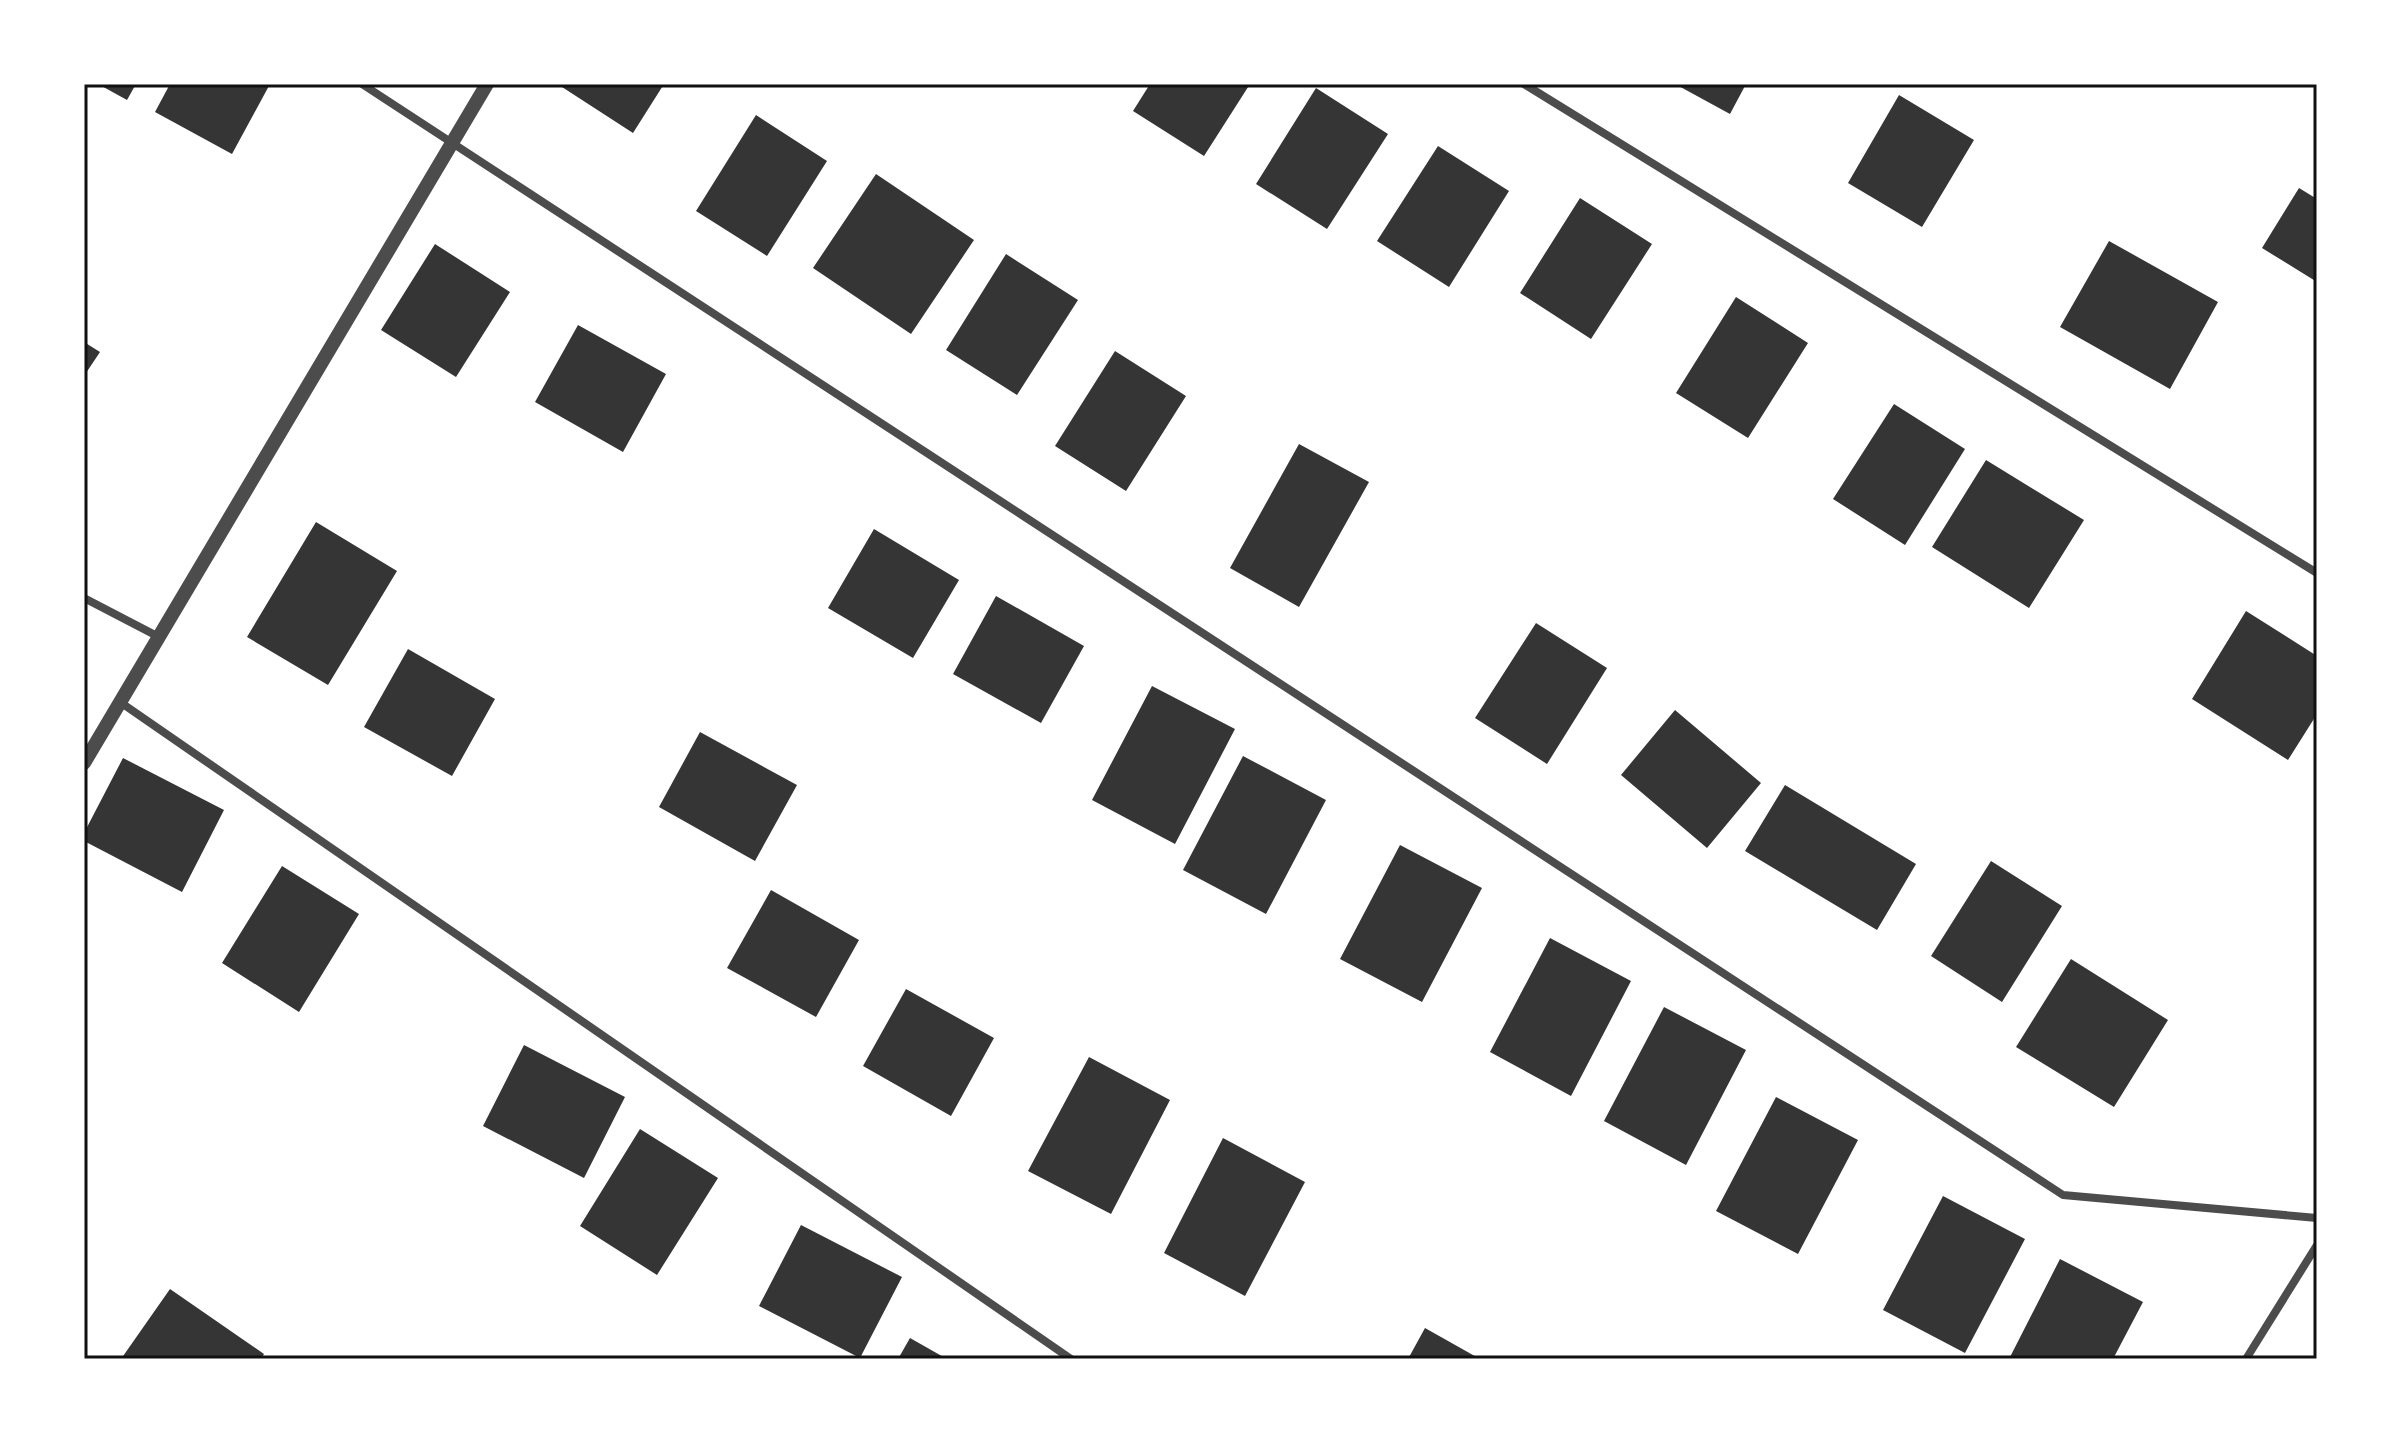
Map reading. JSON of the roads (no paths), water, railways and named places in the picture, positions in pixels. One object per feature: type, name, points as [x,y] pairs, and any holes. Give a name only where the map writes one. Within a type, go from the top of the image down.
[{"type":"street","points":[[362,84],[2063,1195],[2317,1218]]},
{"type":"street","points":[[84,763],[487,84]]},
{"type":"street","points":[[1524,84],[2317,573]]},
{"type":"street","points":[[84,598],[159,637]]},
{"type":"street","points":[[120,702],[1071,1359]]},
{"type":"street","points":[[2246,1359],[2317,1245]]}]
